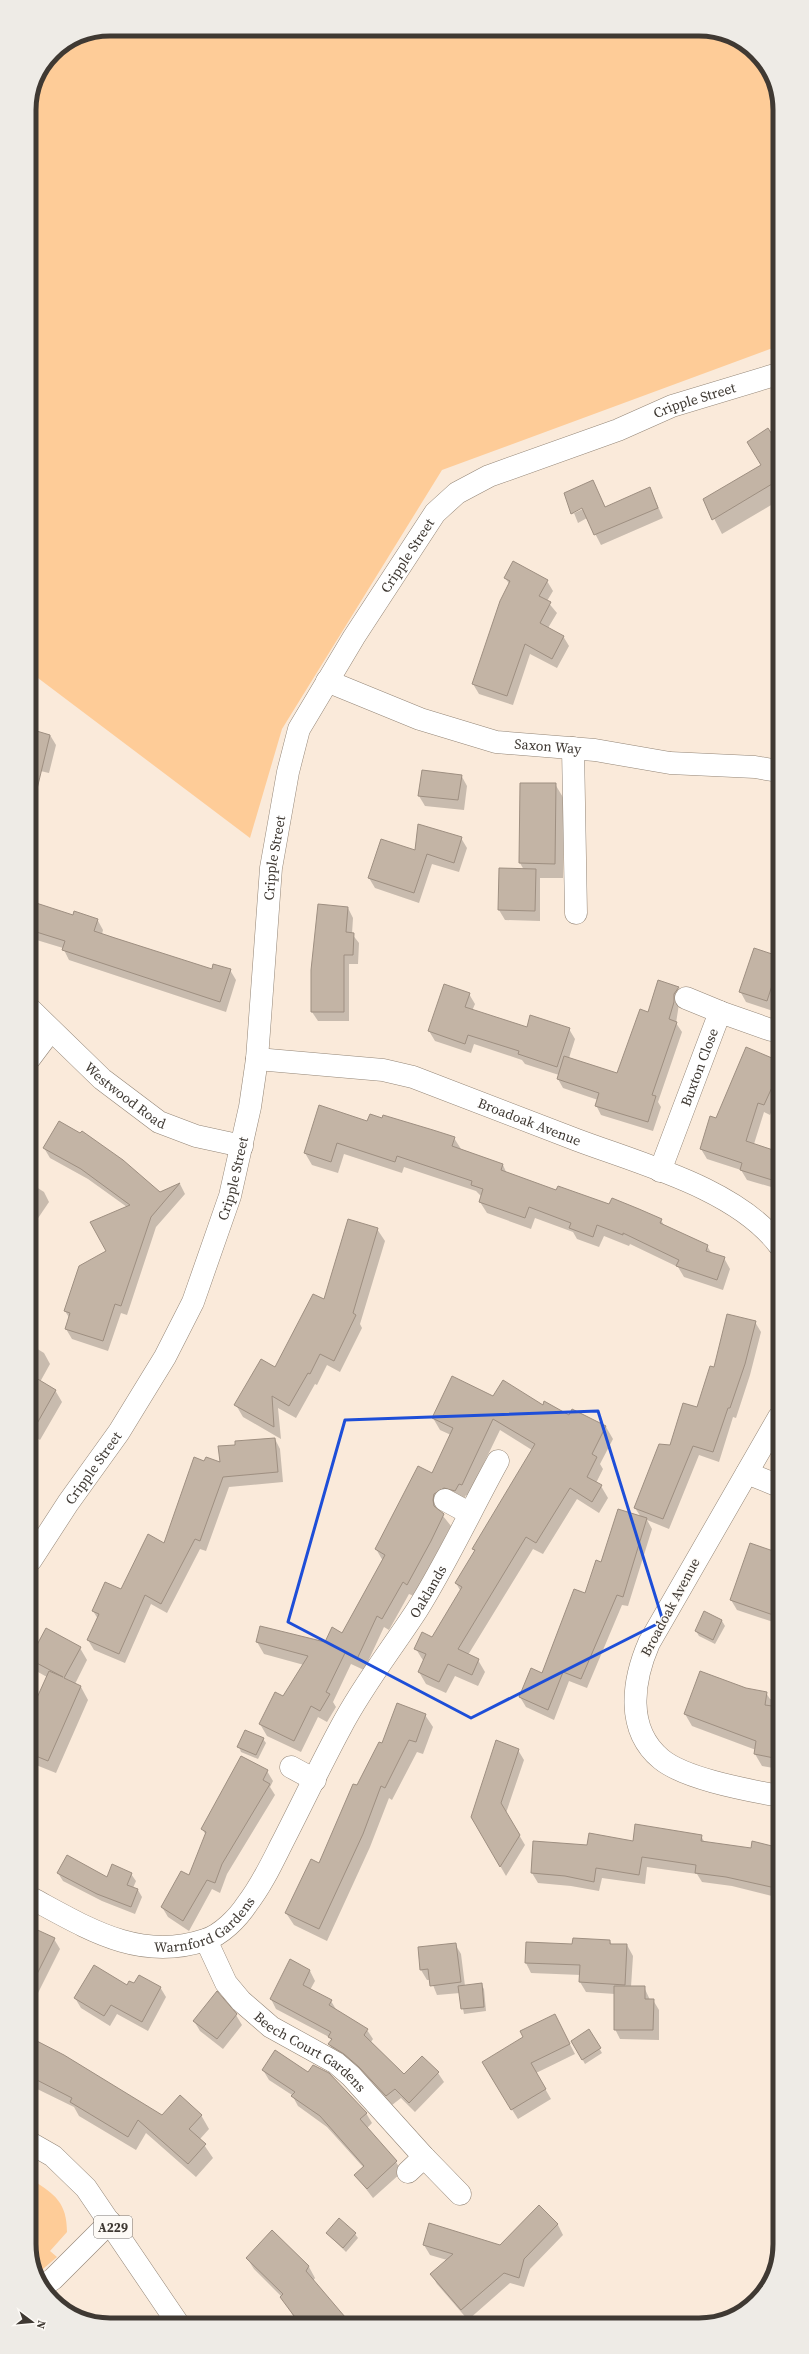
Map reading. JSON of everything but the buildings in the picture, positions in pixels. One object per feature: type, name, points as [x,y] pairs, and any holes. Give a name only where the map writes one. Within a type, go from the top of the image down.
[{"type":"main road","name":"Cripple Street","points":[[36,1552],[68,1503],[119,1432],[165,1357],[190,1309],[230,1196],[242,1146],[257,1060],[271,868],[288,772],[299,728],[327,681],[435,513],[457,493],[489,476],[618,430],[672,406],[773,376]]},
{"type":"main road","name":"Saxon Way","points":[[327,681],[420,719],[496,742],[573,748],[670,763],[755,767],[773,770]]},
{"type":"main road","points":[[573,748],[576,913]]},
{"type":"main road","points":[[686,998],[720,1012]]},
{"type":"main road","name":"Buxton Close","points":[[660,1171],[720,1012],[771,1030]]},
{"type":"main road","name":"Westwood Road","points":[[36,1015],[102,1079],[159,1122],[196,1136],[242,1146]]},
{"type":"main road","points":[[36,1050],[52,1030]]},
{"type":"main road","name":"Broadoak Avenue","points":[[257,1060],[383,1070],[413,1077],[660,1171],[742,1208],[758,1221],[773,1238]]},
{"type":"main road","name":"Broadoak Avenue","points":[[773,1428],[703,1546],[649,1643],[636,1679],[636,1710],[646,1739],[660,1758],[674,1767],[716,1781],[773,1795]]},
{"type":"main road","name":"Oaklands","points":[[377,1665],[417,1609],[443,1564],[498,1461]]},
{"type":"main road","points":[[747,1473],[773,1484]]},
{"type":"main road","points":[[445,1500],[469,1513]]},
{"type":"main road","name":"Warnford Gardens","points":[[36,1900],[104,1934],[137,1946],[162,1949],[206,1940],[232,1922],[247,1904],[315,1780],[341,1726],[377,1665]]},
{"type":"main road","points":[[290,1767],[315,1780]]},
{"type":"main road","name":"Beech Court Gardens","points":[[206,1940],[226,1983],[241,2001],[271,2027],[336,2064],[351,2076],[424,2158],[460,2194]]},
{"type":"main road","name":"A229","points":[[36,2146],[53,2156],[86,2188],[175,2318]]},
{"type":"main road","points":[[408,2172],[424,2158]]},
{"type":"main road","points":[[47,2283],[54,2279],[110,2222]]},
{"type":"highlighted area","points":[[598,1411],[663,1621],[471,1718],[288,1622],[345,1420]]},
{"type":"shaded area","points":[[105,36],[704,36],[714,37],[736,46],[755,61],[761,69],[767,81],[772,100],[773,348],[442,470],[282,729],[250,838],[36,677],[36,105],[37,95],[48,69],[61,54],[69,48],[95,37]]},
{"type":"shaded area","points":[[36,2183],[58,2200],[65,2214],[67,2232],[50,2251],[57,2257],[41,2270],[36,2244]]}]
